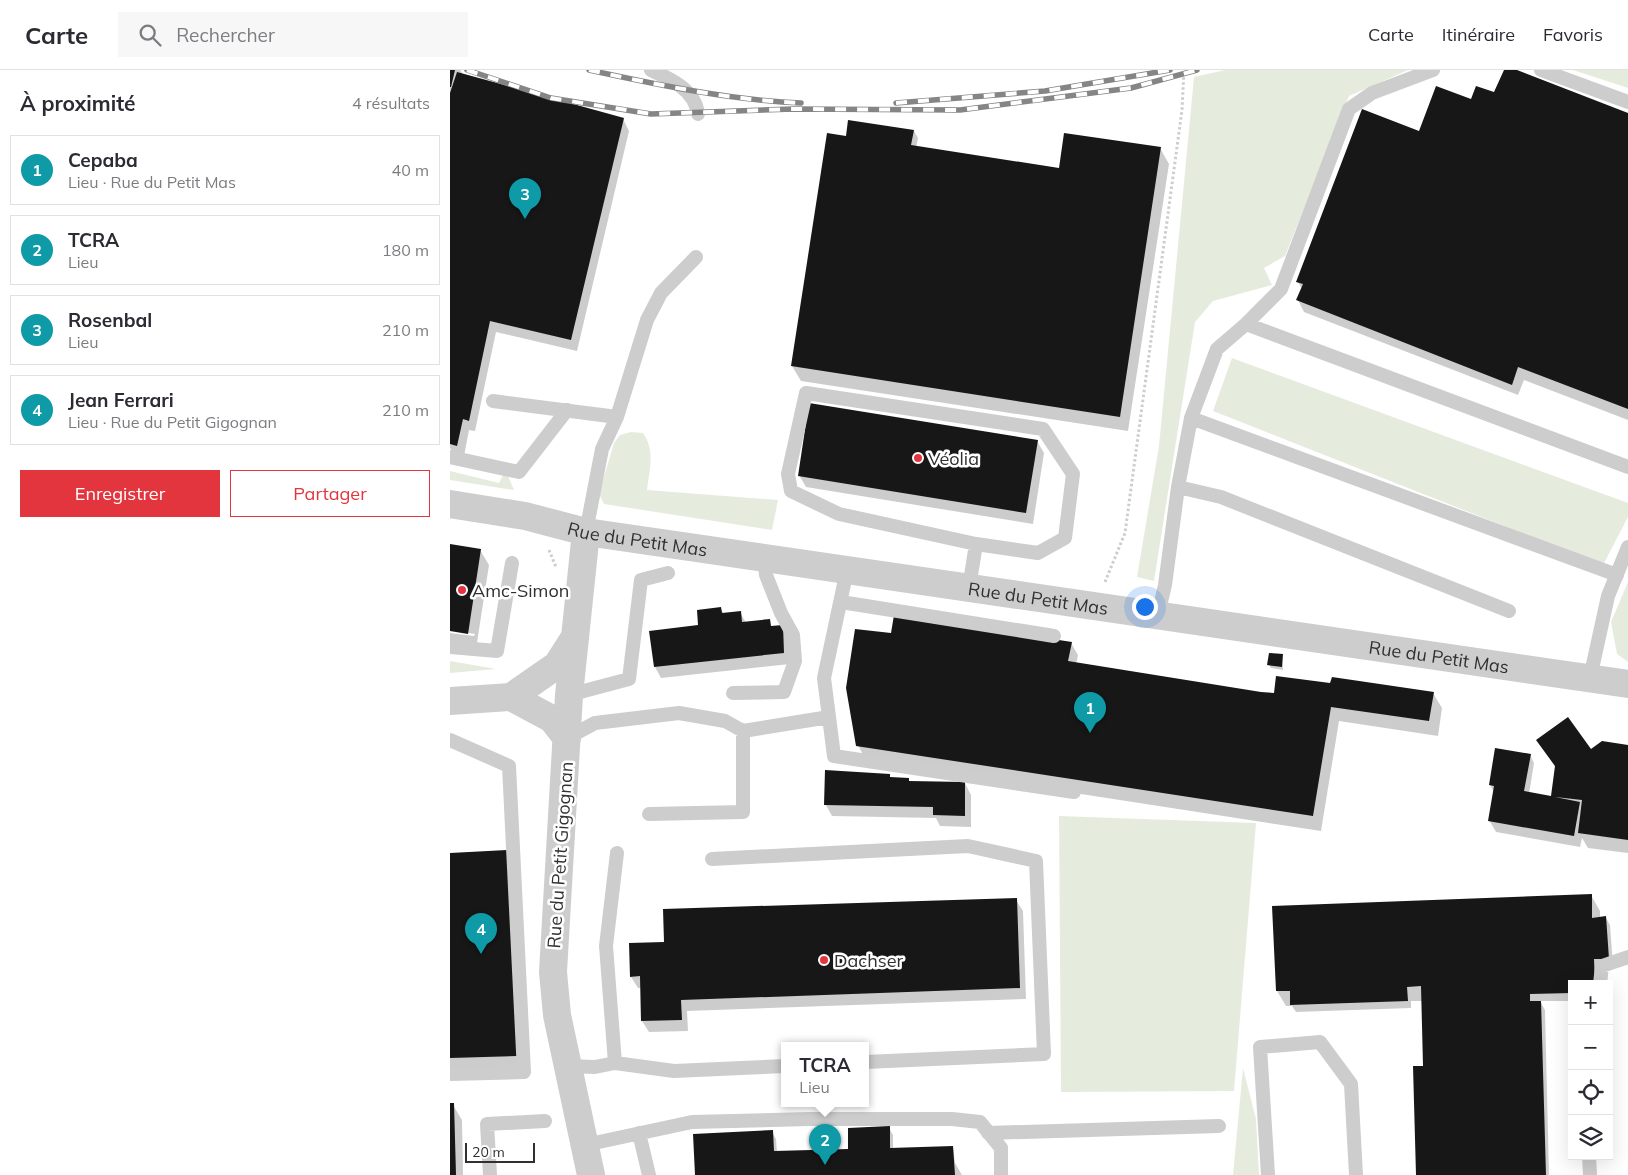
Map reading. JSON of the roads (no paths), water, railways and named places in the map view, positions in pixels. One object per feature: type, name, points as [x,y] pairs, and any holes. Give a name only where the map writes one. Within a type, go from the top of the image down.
[{"type":"street","name":"Rue du Petit Mas","points":[[450,504],[541,520],[586,532],[1628,684]]},
{"type":"street","name":"Rue du Petit Gigognan","points":[[586,532],[573,640],[553,972],[557,1015],[591,1175]]},
{"type":"street","points":[[450,702],[511,697],[557,665],[573,640]]},
{"type":"street","points":[[511,697],[552,719],[567,738]]},
{"type":"lane","points":[[651,70],[670,79],[685,90],[696,103],[698,114]]},
{"type":"lane","points":[[1158,615],[1165,585],[1178,487],[1191,418],[1217,349],[1246,324],[1281,289],[1349,110],[1372,93],[1433,70]]},
{"type":"lane","points":[[1541,70],[1628,102]]},
{"type":"lane","points":[[586,532],[602,449],[617,417],[647,320],[661,293],[696,257]]},
{"type":"lane","points":[[1246,324],[1628,467]]},
{"type":"lane","points":[[806,393],[1042,429],[1073,474],[1065,538],[1038,553],[976,544],[839,514],[791,491],[788,474],[806,393]]},
{"type":"lane","points":[[493,401],[617,417]]},
{"type":"lane","points":[[450,457],[519,472],[568,410]]},
{"type":"lane","points":[[1191,418],[1618,575]]},
{"type":"lane","points":[[1178,487],[1221,497],[1510,612]]},
{"type":"lane","points":[[969,588],[976,544]]},
{"type":"lane","points":[[1590,678],[1608,596],[1628,547]]},
{"type":"lane","points":[[733,693],[784,692],[795,662],[794,634],[781,613],[766,575],[764,558]]},
{"type":"lane","points":[[450,647],[497,650],[512,564]]},
{"type":"lane","points":[[847,570],[824,678],[834,756],[1074,792]]},
{"type":"lane","points":[[569,695],[629,679],[641,580],[668,573]]},
{"type":"lane","points":[[841,602],[1054,636]]},
{"type":"lane","points":[[567,738],[595,723],[680,713],[725,721],[743,731],[829,717]]},
{"type":"lane","points":[[649,814],[743,812],[743,731]]},
{"type":"lane","points":[[450,740],[509,766],[524,1072],[450,1074]]},
{"type":"lane","points":[[712,859],[968,846],[1036,861],[1044,1054],[869,1062]]},
{"type":"lane","points":[[615,1063],[606,946],[617,853]]},
{"type":"lane","points":[[1600,980],[1602,966],[1628,957]]},
{"type":"lane","points":[[1268,1175],[1260,1047],[1320,1042],[1351,1084],[1356,1175]]},
{"type":"lane","points":[[567,1066],[595,1068],[615,1063],[674,1071],[781,1066]]},
{"type":"lane","points":[[585,1145],[692,1122],[809,1119],[952,1119],[980,1122],[1001,1148],[1001,1175]]},
{"type":"lane","points":[[490,1175],[487,1124],[545,1121]]},
{"type":"lane","points":[[988,1133],[1220,1126]]},
{"type":"lane","points":[[639,1133],[649,1175]]},
{"type":"lane","points":[[1589,1160],[1590,1175]]},
{"type":"railway","points":[[467,70],[551,98],[651,114],[794,109],[960,110],[1131,88],[1197,70]]},
{"type":"railway","points":[[589,70],[721,95],[801,103]]},
{"type":"railway","points":[[896,103],[1045,91],[1170,70]]},
{"type":"place","name":"Rosenbal","points":[[525,219]]},
{"type":"place","name":"Véolia","points":[[918,458]]},
{"type":"place","name":"Amc-Simon","points":[[462,590]]},
{"type":"place","name":"Cepaba","points":[[1090,733]]},
{"type":"place","name":"Jean Ferrari","points":[[481,954]]},
{"type":"place","name":"Dachser","points":[[824,960]]},
{"type":"place","name":"TCRA","points":[[825,1165]]}]
